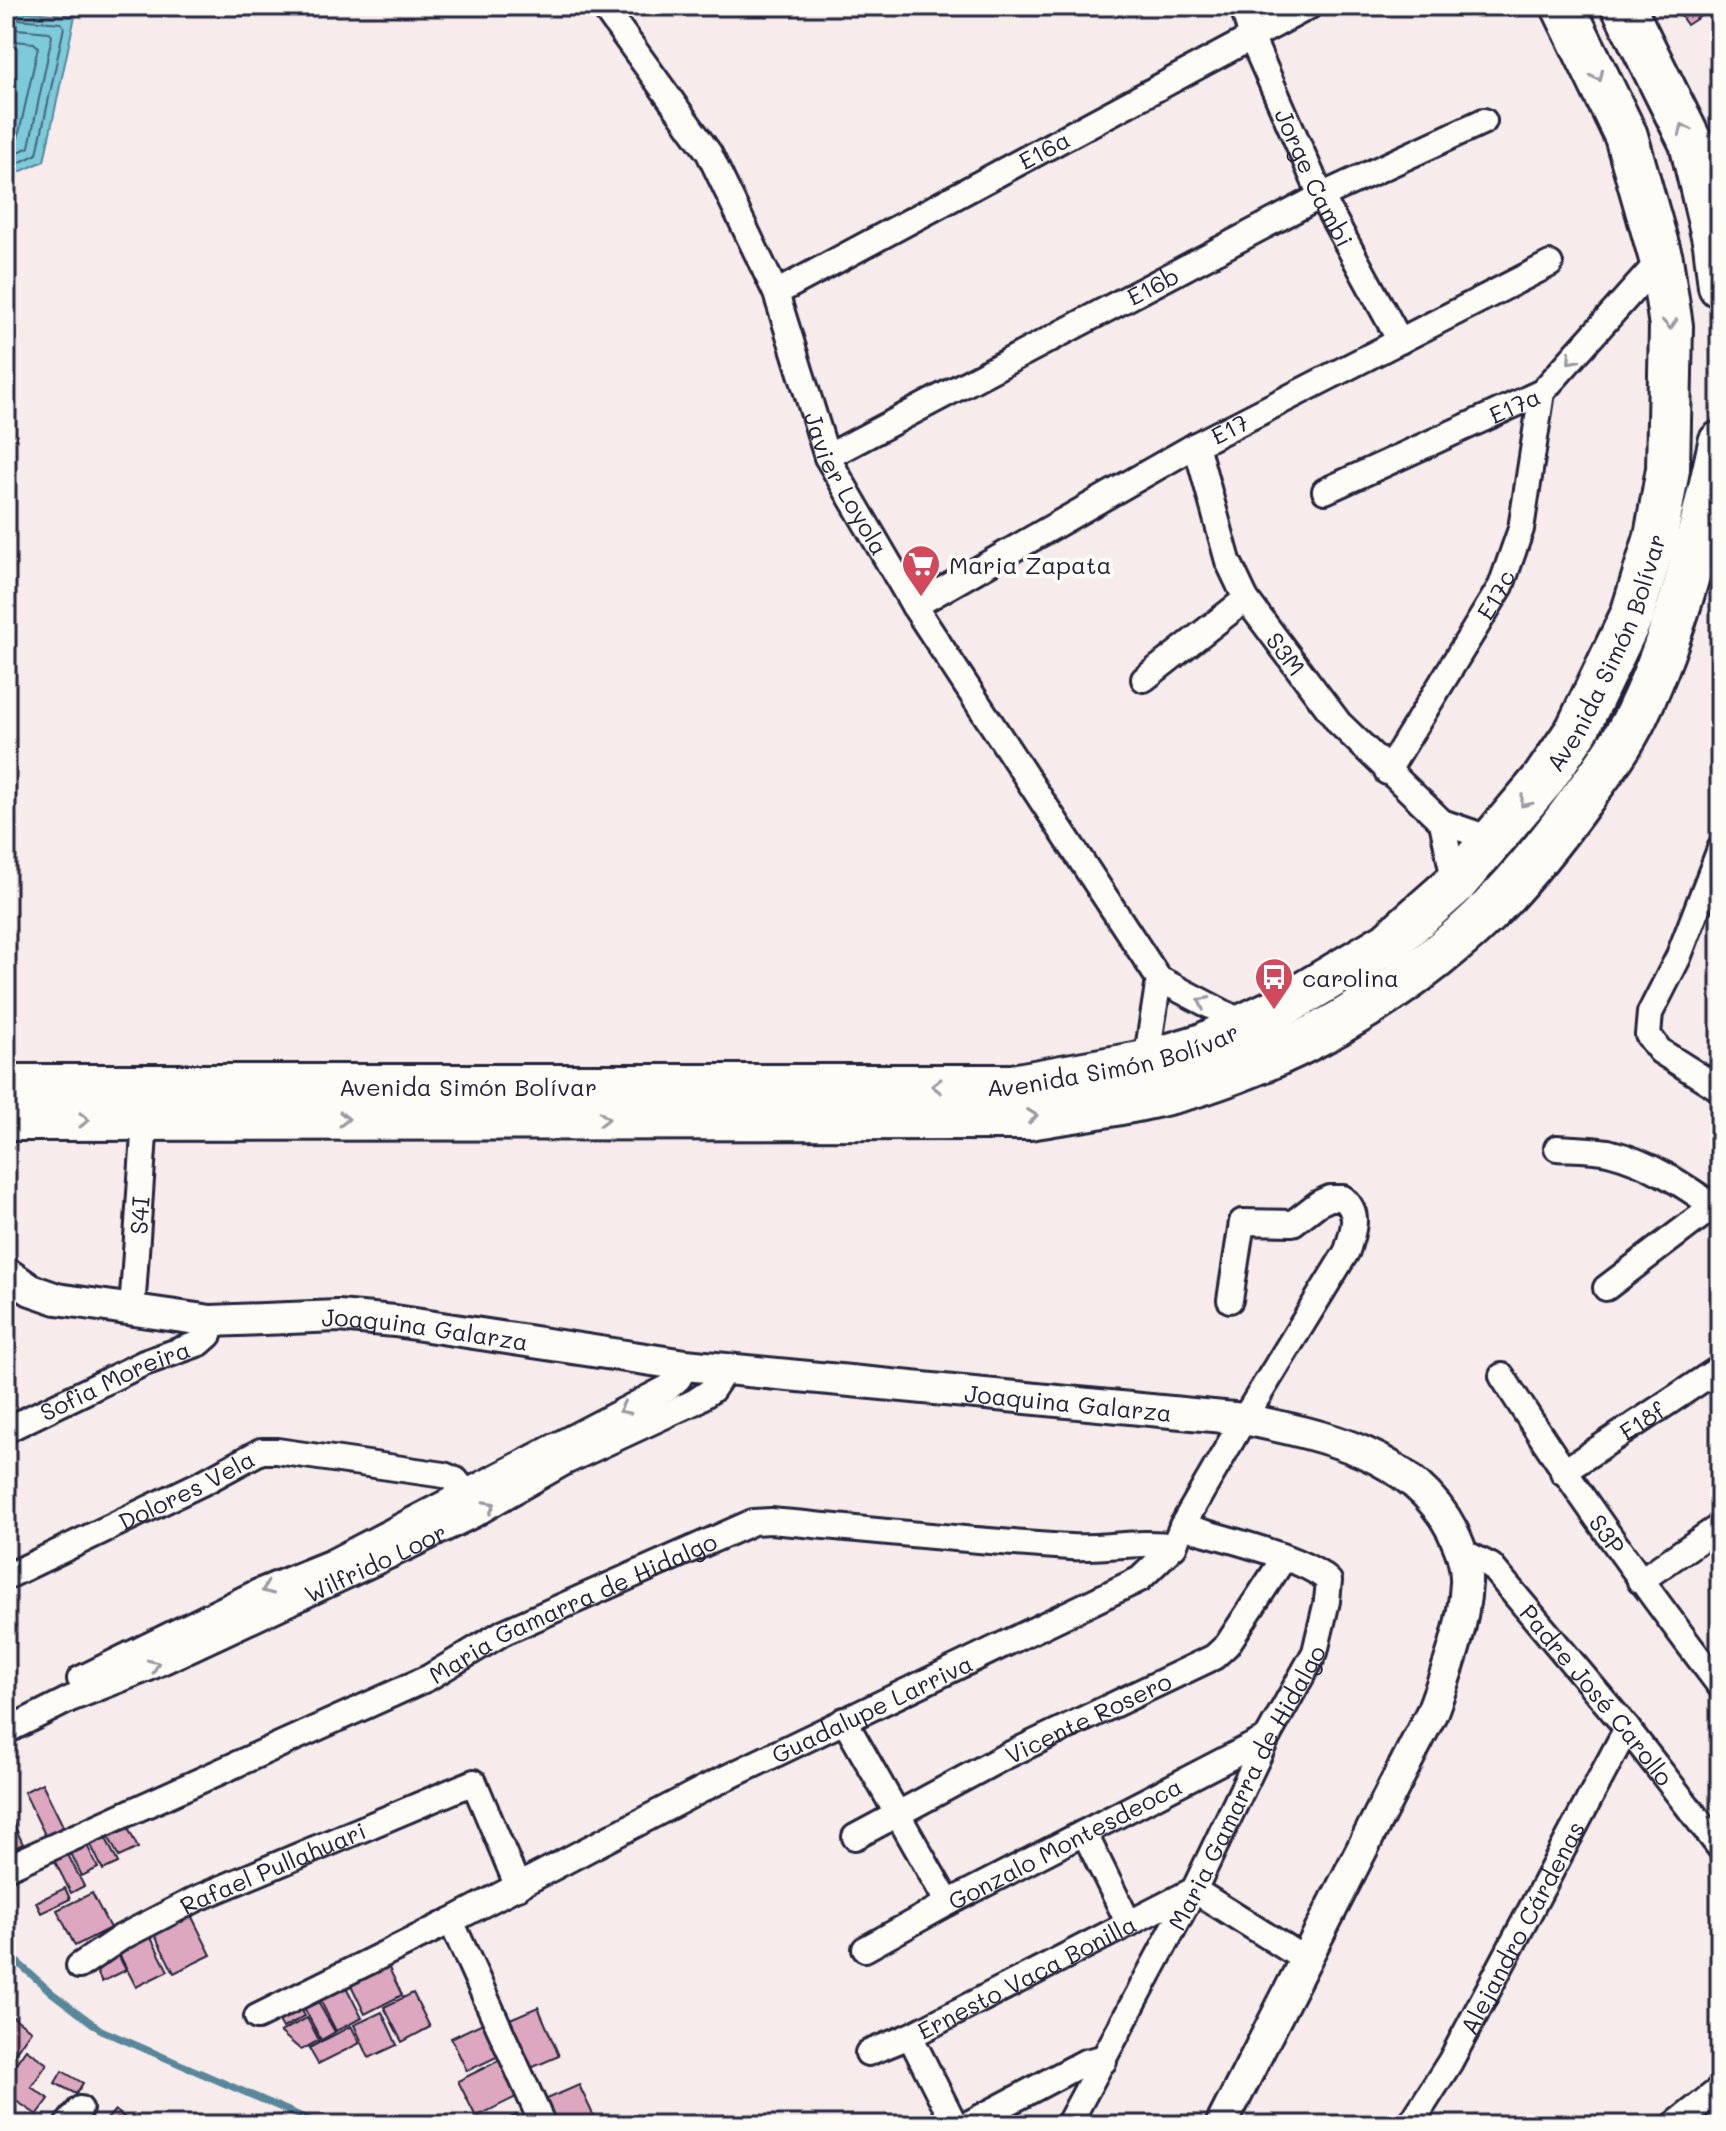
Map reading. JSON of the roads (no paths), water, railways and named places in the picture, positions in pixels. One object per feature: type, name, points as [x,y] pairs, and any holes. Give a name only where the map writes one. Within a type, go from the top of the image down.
[{"type":"highway","name":"Avenida Simón Bolívar","points":[[6,1086],[1012,1086],[1146,1062],[1203,1045],[1247,1025],[1388,943],[1455,884],[1543,780],[1577,730],[1632,615],[1656,537],[1668,469],[1671,326],[1661,259],[1626,136],[1563,6]]},
{"type":"highway","points":[[1623,6],[1691,143],[1718,243],[1720,286]]},
{"type":"highway","name":"Avenida Simón Bolívar","points":[[6,1119],[1029,1118],[1144,1099],[1205,1082],[1282,1053],[1406,980],[1460,938],[1546,846],[1572,813],[1637,716],[1688,579],[1720,443]]},
{"type":"street","name":"Javier Loyola","points":[[603,6],[709,153],[776,293],[827,457],[914,606],[1159,979],[1247,1025]]},
{"type":"street","name":"Jorge Cambi","points":[[1243,6],[1252,39],[1321,196],[1400,341]]},
{"type":"street","name":"E16a","points":[[776,293],[1310,6]]},
{"type":"street","name":"E16b","points":[[827,457],[1321,196],[1484,121]]},
{"type":"street","name":"E17a","points":[[1325,491],[1542,392],[1661,259]]},
{"type":"street","name":"E17","points":[[914,606],[1196,445],[1550,264]]},
{"type":"street","name":"E17c","points":[[1387,772],[1501,586],[1521,529],[1542,392]]},
{"type":"street","name":"S3M","points":[[1196,445],[1228,561],[1246,599],[1339,723],[1442,822],[1494,840]]},
{"type":"street","points":[[1144,679],[1246,599]]},
{"type":"street","points":[[1442,822],[1455,884]]},
{"type":"street","points":[[1720,849],[1678,958],[1650,1013],[1648,1035],[1660,1051],[1720,1089]]},
{"type":"street","points":[[1146,1062],[1159,979]]},
{"type":"street","name":"S4I","points":[[132,1311],[145,1120]]},
{"type":"street","points":[[1557,1148],[1605,1151],[1632,1159],[1664,1174],[1717,1208],[1606,1288]]},
{"type":"street","name":"Guadalupe Larriva","points":[[257,2017],[518,1887],[705,1788],[1140,1579],[1178,1536],[1244,1419],[1347,1251],[1355,1213],[1343,1198],[1330,1198],[1293,1223],[1242,1222],[1230,1300]]},
{"type":"street","name":"Joaquina Galarza","points":[[6,1273],[18,1283],[42,1294],[87,1305],[211,1321],[338,1316],[395,1321],[685,1365],[1244,1419],[1324,1437],[1357,1449],[1397,1470],[1429,1496],[1463,1552],[1466,1582],[1454,1653],[1432,1712],[1221,2125]]},
{"type":"street","name":"Sofia Moreira","points":[[6,1430],[144,1363],[200,1343],[209,1335],[211,1321]]},
{"type":"street","name":"Wilfrido Loor","points":[[6,1714],[258,1592],[332,1562],[414,1521],[465,1491],[669,1387],[679,1378],[685,1365]]},
{"type":"street","name":"E18f","points":[[1563,1472],[1720,1368]]},
{"type":"street","name":"Wilfrido Loor","points":[[6,1731],[70,1699],[149,1668],[473,1515],[565,1462],[694,1402],[712,1390],[726,1369]]},
{"type":"street","name":"S3P","points":[[1502,1376],[1563,1472],[1720,1686]]},
{"type":"street","name":"Dolores Vela","points":[[6,1577],[266,1450],[444,1475],[456,1480],[465,1491]]},
{"type":"street","name":"Maria Gamarra de Hidalgo","points":[[6,1868],[428,1678],[504,1632],[753,1522],[1066,1547],[1118,1547],[1156,1543],[1178,1536],[1284,1558],[1328,1579],[1329,1588],[1315,1652],[1267,1738],[1194,1890],[1068,2125]]},
{"type":"street","points":[[1640,1581],[1720,1526]]},
{"type":"street","name":"Padre José Carollo","points":[[1463,1552],[1491,1566],[1627,1728],[1720,1848]]},
{"type":"street","name":"Vicente Rosero","points":[[855,1837],[1002,1758],[1214,1657],[1227,1645],[1284,1558]]},
{"type":"street","points":[[844,1720],[948,1903]]},
{"type":"street","name":"Alejandro Cárdenas","points":[[1412,2123],[1450,2062],[1627,1728]]},
{"type":"street","name":"Gonzalo Montesdeoca","points":[[865,1949],[1267,1738]]},
{"type":"street","name":"Rafael Pullahuari","points":[[79,1966],[122,1937],[196,1899],[474,1782],[518,1887]]},
{"type":"street","points":[[1085,1834],[1129,1924]]},
{"type":"street","points":[[1194,1890],[1304,1959]]},
{"type":"street","name":"Ernesto Vaca Bonilla","points":[[868,2053],[910,2036],[1194,1890]]},
{"type":"street","points":[[451,1921],[543,2125]]},
{"type":"street","points":[[910,2036],[955,2125]]},
{"type":"street","points":[[966,2125],[1085,2062],[1104,2061]]},
{"type":"street","points":[[1674,2125],[1720,2089]]},
{"type":"water","points":[[6,10],[75,16],[44,161],[6,178]]},
{"type":"waterway","points":[[6,1952],[52,1993],[101,2030],[321,2125]]},
{"type":"place","name":"Maria Zapata","points":[[921,598]]},
{"type":"place","name":"carolina","points":[[1274,1011]]}]
